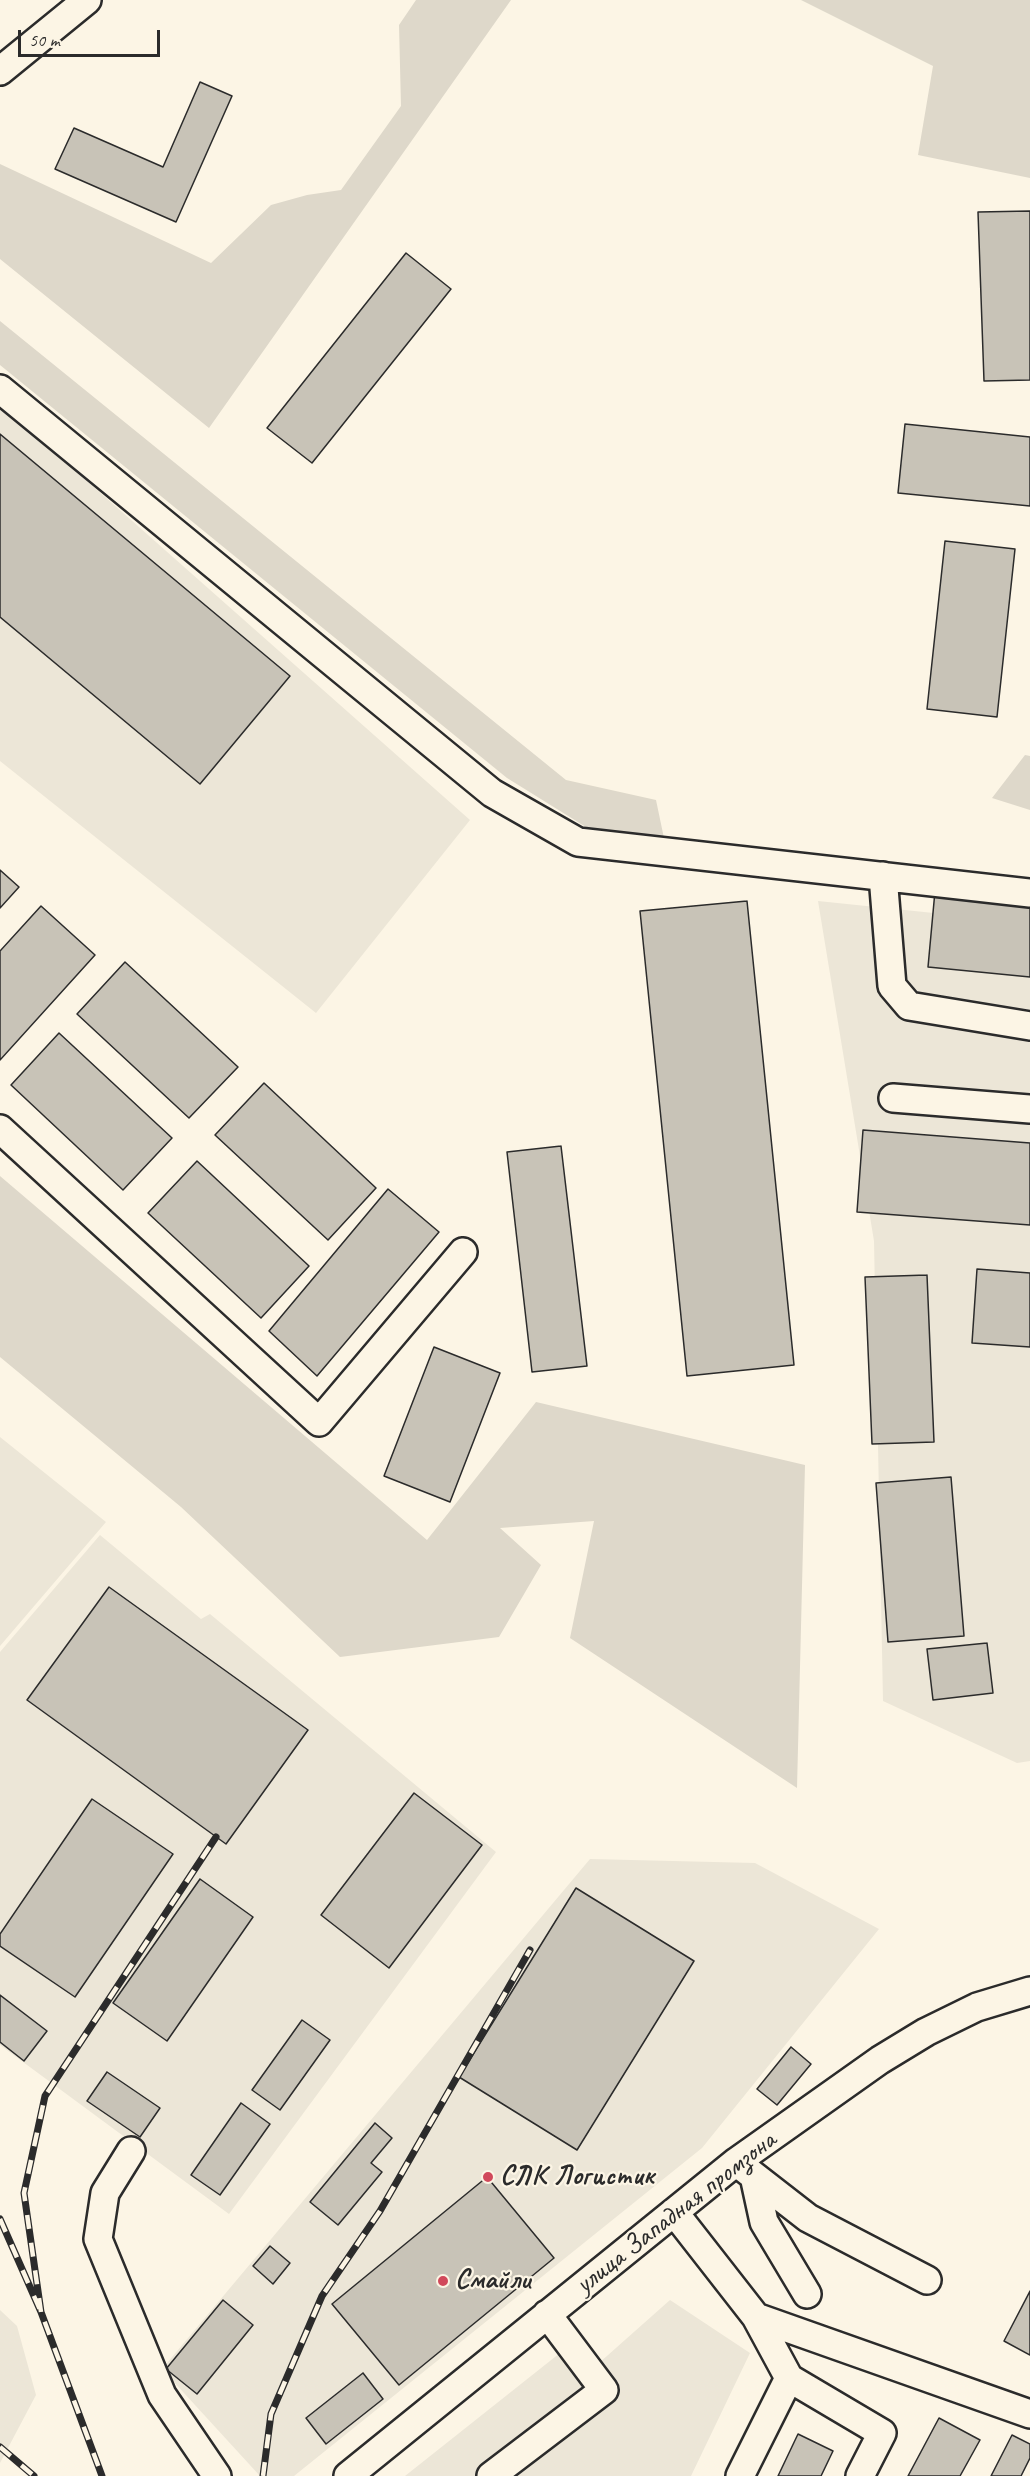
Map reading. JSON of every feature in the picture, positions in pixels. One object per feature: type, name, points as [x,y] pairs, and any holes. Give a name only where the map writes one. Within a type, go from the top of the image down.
[{"type":"street","points":[[0,71],[87,0]]},
{"type":"street","points":[[0,389],[492,793],[578,842],[1030,893]]},
{"type":"street","points":[[883,876],[892,986],[909,1006],[1030,1026]]},
{"type":"street","points":[[893,1098],[1030,1109]]},
{"type":"street","points":[[0,1129],[319,1422],[463,1252]]},
{"type":"street","name":"улица Западная промзона","points":[[348,2476],[674,2212],[745,2169],[879,2060],[926,2032],[977,2007],[1030,1991]]},
{"type":"street","points":[[131,2151],[105,2193],[98,2239],[162,2395],[217,2476]]},
{"type":"street","points":[[745,2169],[808,2218],[927,2280]]},
{"type":"street","points":[[745,2169],[764,2222],[807,2294]]},
{"type":"street","points":[[674,2212],[756,2317],[789,2378],[882,2433],[860,2476]]},
{"type":"street","points":[[491,2476],[604,2390],[547,2314]]},
{"type":"street","points":[[756,2317],[1030,2414]]},
{"type":"street","points":[[740,2476],[789,2378]]},
{"type":"shaded area","points":[[416,0],[511,0],[209,428],[0,259],[0,164],[211,263],[271,205],[307,195],[341,190],[401,106],[399,25]]},
{"type":"shaded area","points":[[801,0],[1030,0],[1030,178],[918,155],[933,66]]},
{"type":"shaded area","points":[[0,321],[566,780],[656,800],[665,843],[594,832],[507,778],[0,365]]},
{"type":"shaded area","points":[[0,404],[470,820],[316,1013],[0,761]]},
{"type":"shaded area","points":[[1025,755],[1030,756],[1030,810],[992,798]]},
{"type":"shaded area","points":[[818,901],[1030,923],[1030,1761],[1017,1763],[883,1701],[874,1241]]},
{"type":"shaded area","points":[[0,1176],[427,1540],[536,1402],[805,1465],[797,1788],[570,1638],[594,1521],[500,1528],[541,1565],[499,1637],[340,1657],[181,1507],[0,1357]]},
{"type":"shaded area","points":[[0,1437],[106,1522],[0,1646]]},
{"type":"shaded area","points":[[100,1535],[201,1619],[210,1614],[496,1852],[229,2214],[0,2045],[0,1652]]},
{"type":"shaded area","points":[[590,1859],[755,1863],[879,1929],[702,2148],[294,2476],[260,2476],[162,2369]]},
{"type":"shaded area","points":[[670,2300],[750,2353],[691,2476],[405,2476],[560,2353],[581,2379]]},
{"type":"shaded area","points":[[0,2310],[17,2326],[36,2395],[0,2463]]},
{"type":"building","points":[[200,82],[232,96],[176,222],[55,169],[74,128],[163,167]]},
{"type":"building","points":[[1030,211],[1030,380],[984,381],[978,212]]},
{"type":"building","points":[[406,253],[451,289],[312,463],[267,428]]},
{"type":"building","points":[[905,424],[1030,437],[1030,506],[898,493]]},
{"type":"building","points":[[0,434],[290,676],[200,784],[0,617]]},
{"type":"building","points":[[945,541],[1015,549],[997,717],[927,709]]},
{"type":"building","points":[[0,870],[19,887],[0,908]]},
{"type":"building","points":[[935,891],[1030,901],[1030,977],[928,967]]},
{"type":"building","points":[[747,901],[794,1365],[687,1376],[640,911]]},
{"type":"building","points":[[41,906],[95,955],[0,1060],[0,951]]},
{"type":"building","points":[[125,962],[238,1067],[189,1118],[77,1014]]},
{"type":"building","points":[[59,1033],[172,1138],[123,1190],[11,1085]]},
{"type":"building","points":[[264,1083],[376,1188],[328,1240],[215,1135]]},
{"type":"building","points":[[863,1130],[1030,1143],[1030,1225],[857,1212]]},
{"type":"building","points":[[561,1146],[587,1366],[532,1372],[507,1152]]},
{"type":"building","points":[[197,1161],[309,1266],[261,1318],[148,1213]]},
{"type":"building","points":[[388,1189],[439,1232],[317,1376],[269,1331]]},
{"type":"building","points":[[977,1269],[1030,1273],[1030,1347],[972,1343]]},
{"type":"building","points":[[927,1275],[934,1442],[872,1444],[865,1277]]},
{"type":"building","points":[[434,1347],[500,1373],[450,1502],[384,1476]]},
{"type":"building","points":[[951,1477],[964,1636],[888,1642],[876,1483]]},
{"type":"building","points":[[109,1587],[308,1730],[226,1844],[27,1700]]},
{"type":"building","points":[[987,1643],[993,1693],[933,1700],[927,1649]]},
{"type":"building","points":[[414,1793],[482,1845],[389,1968],[321,1915]]},
{"type":"building","points":[[92,1799],[173,1854],[75,1997],[0,1946],[0,1934]]},
{"type":"building","points":[[200,1879],[253,1917],[167,2041],[113,2003]]},
{"type":"building","points":[[576,1888],[694,1961],[577,2150],[459,2077]]},
{"type":"building","points":[[0,1995],[47,2031],[24,2061],[0,2042]]},
{"type":"building","points":[[302,2020],[330,2040],[280,2110],[252,2090]]},
{"type":"building","points":[[791,2047],[811,2064],[777,2105],[757,2089]]},
{"type":"building","points":[[107,2072],[160,2108],[140,2137],[87,2101]]},
{"type":"building","points":[[241,2103],[270,2124],[220,2195],[191,2175]]},
{"type":"building","points":[[375,2123],[392,2138],[371,2163],[382,2172],[338,2225],[310,2202]]},
{"type":"building","name":"Смайли","points":[[487,2177],[554,2258],[399,2385],[332,2304]]},
{"type":"building","points":[[270,2246],[290,2263],[273,2284],[253,2266]]},
{"type":"building","points":[[1030,2291],[1030,2355],[1004,2341]]},
{"type":"building","points":[[223,2300],[253,2325],[197,2394],[166,2369]]},
{"type":"building","points":[[363,2373],[383,2399],[326,2444],[306,2418]]},
{"type":"building","points":[[939,2418],[980,2440],[960,2476],[908,2476]]},
{"type":"building","points":[[798,2434],[833,2451],[821,2476],[778,2476]]},
{"type":"building","points":[[1012,2435],[1030,2444],[1030,2458],[1021,2476],[991,2476]]},
{"type":"railway","points":[[41,2312],[24,2193],[45,2096],[216,1837]]},
{"type":"railway","points":[[263,2476],[271,2414],[322,2296],[380,2211],[530,1950]]},
{"type":"railway","points":[[0,2219],[41,2312],[102,2476]]},
{"type":"railway","points":[[0,2447],[34,2476]]},
{"type":"place","name":"СЛК Логистик","points":[[488,2177]]},
{"type":"place","name":"Смайли","points":[[443,2281]]}]
